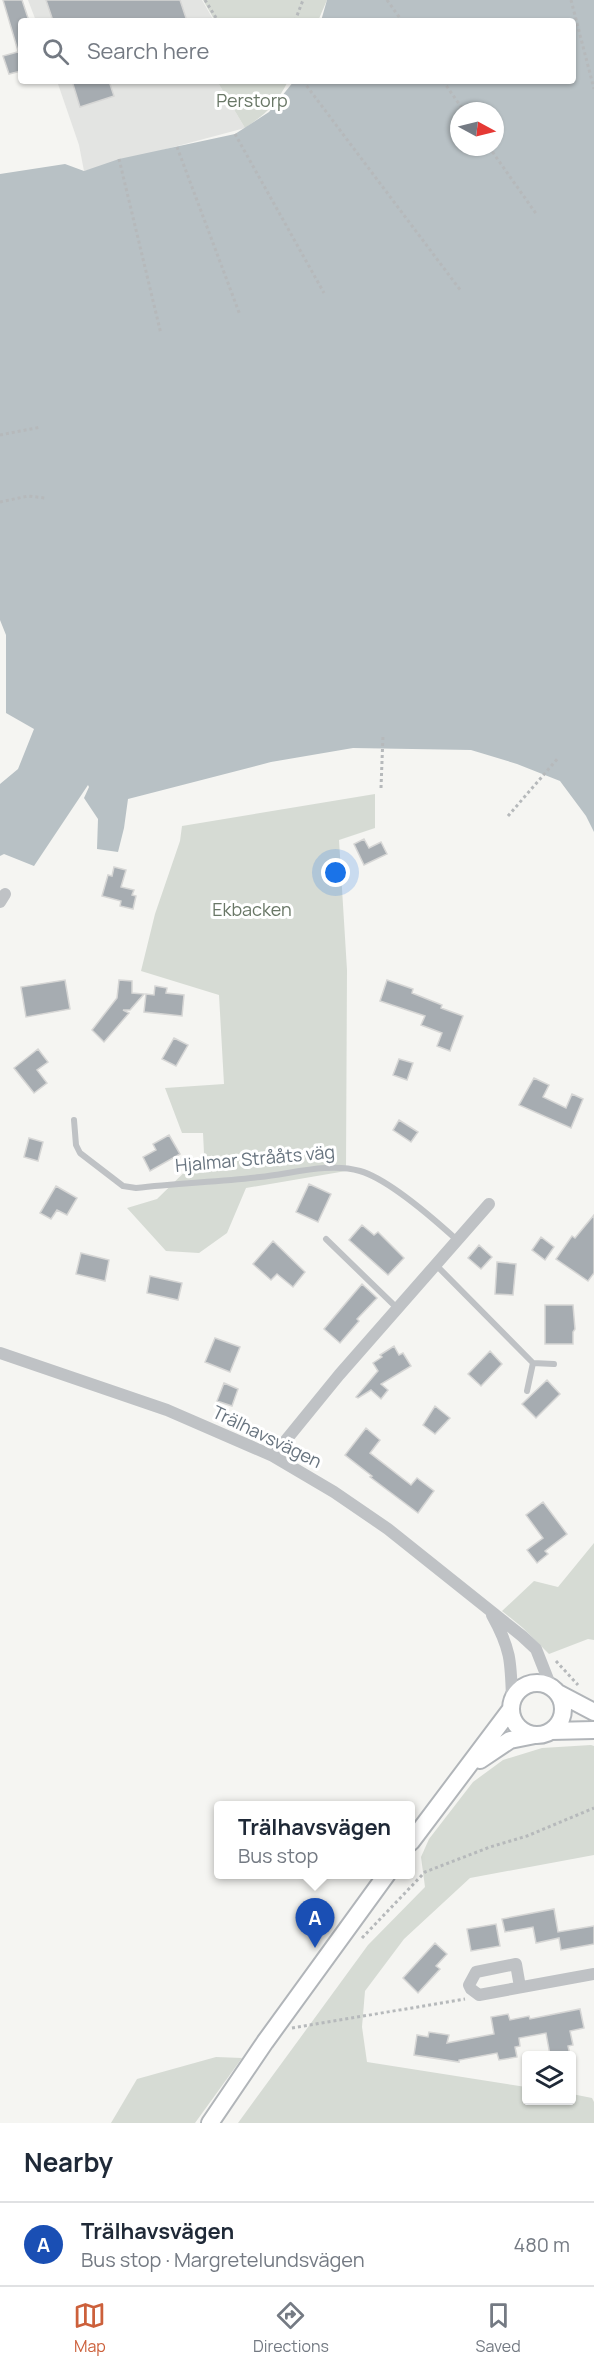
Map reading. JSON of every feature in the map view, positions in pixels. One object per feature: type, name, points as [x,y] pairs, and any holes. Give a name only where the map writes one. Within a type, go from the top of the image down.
[{"type":"street","points":[[273,1456],[339,1375],[489,1204]]},
{"type":"street","name":"Trälhavsvägen","points":[[0,1353],[167,1410],[273,1456],[334,1492],[388,1529],[536,1649],[554,1690]]},
{"type":"street","name":"Trälhavsvägen","points":[[489,1609],[503,1636],[511,1659],[512,1705]]},
{"type":"street","points":[[415,1837],[512,1705],[520,1689],[537,1682],[594,1712]]},
{"type":"street","points":[[512,1705],[513,1718],[519,1727],[543,1733],[558,1725],[562,1715],[562,1701],[554,1690]]},
{"type":"street","points":[[463,1773],[491,1751],[510,1740],[543,1733],[594,1730]]},
{"type":"street","points":[[210,2123],[265,2042],[384,1879]]},
{"type":"street","points":[[520,1987],[516,1964],[476,1972],[469,1985],[479,1995],[594,1974]]},
{"type":"lane","name":"Hjalmar Strååts väg","points":[[74,1120],[76,1145],[80,1152],[123,1186],[136,1188],[258,1178],[339,1167],[361,1171],[378,1179],[430,1215],[457,1240]]},
{"type":"lane","points":[[326,1239],[398,1309]]},
{"type":"lane","points":[[436,1265],[533,1363],[554,1364]]},
{"type":"lane","points":[[527,1391],[533,1363]]},
{"type":"path","points":[[205,0],[216,18]]},
{"type":"path","points":[[297,18],[303,0]]},
{"type":"path","points":[[387,0],[400,18]]},
{"type":"path","points":[[571,0],[576,18]]},
{"type":"path","points":[[576,19],[594,89]]},
{"type":"path","points":[[305,84],[461,291]]},
{"type":"path","points":[[445,84],[458,102]]},
{"type":"path","points":[[235,134],[324,293]]},
{"type":"path","points":[[177,147],[240,315]]},
{"type":"path","points":[[495,156],[537,215]]},
{"type":"path","points":[[119,159],[161,334]]},
{"type":"path","points":[[0,435],[41,427]]},
{"type":"path","points":[[0,502],[28,496],[45,498]]},
{"type":"path","points":[[381,788],[384,735]]},
{"type":"path","points":[[508,816],[559,757]]},
{"type":"path","points":[[536,1649],[551,1656],[586,1691]]},
{"type":"path","points":[[358,1942],[425,1872],[490,1847],[527,1836],[594,1808]]},
{"type":"path","points":[[297,2019],[290,2028],[462,2001],[475,1993]]},
{"type":"shaded area","points":[[28,0],[202,0],[212,18],[35,18]]},
{"type":"shaded area","points":[[327,0],[594,0],[594,832],[586,816],[560,781],[517,764],[471,750],[353,748],[271,762],[128,799],[118,852],[97,849],[98,819],[84,798],[88,785],[34,866],[4,854],[0,856],[0,784],[18,769],[34,729],[6,713],[6,635],[0,620],[0,174],[65,164],[84,171],[119,159],[235,134],[269,112],[292,84],[576,84],[576,18],[322,18]]},
{"type":"shaded area","points":[[58,84],[219,84],[245,128],[84,171],[79,145]]},
{"type":"green space","points":[[203,0],[327,0],[319,18],[213,18]]},
{"type":"green space","name":"Perstorp","points":[[219,84],[286,84],[270,108],[245,128]]},
{"type":"green space","name":"Ekbacken","points":[[375,794],[375,828],[339,840],[347,970],[346,1171],[246,1188],[227,1233],[199,1253],[166,1251],[127,1208],[157,1199],[204,1153],[203,1133],[182,1133],[165,1088],[224,1084],[219,995],[141,971],[155,914],[180,841],[182,826]]},
{"type":"green space","points":[[594,1543],[594,1640],[588,1639],[549,1654],[502,1611],[534,1581],[558,1587]]},
{"type":"green space","points":[[594,1746],[594,1855],[470,1878],[404,1939],[365,1991],[362,2027],[367,2062],[522,2086],[522,2105],[576,2105],[576,2095],[592,2098],[594,2123],[238,2123],[368,1945],[425,1887],[421,1857],[429,1839],[473,1782],[503,1760],[542,1748]]},
{"type":"green space","points":[[216,2057],[242,2058],[195,2123],[111,2123],[137,2079]]},
{"type":"building","points":[[3,0],[22,0],[28,18],[18,18],[18,51]]},
{"type":"building","points":[[46,0],[180,0],[186,18],[52,18]]},
{"type":"building","points":[[18,52],[18,72],[9,74],[3,56]]},
{"type":"building","points":[[73,84],[110,84],[114,96],[80,107]]},
{"type":"building","points":[[364,839],[369,848],[381,842],[387,854],[364,865],[354,844]]},
{"type":"building","points":[[114,867],[126,870],[121,887],[134,890],[132,895],[136,896],[133,909],[120,906],[121,901],[102,896],[108,875],[112,876]]},
{"type":"building","points":[[65,980],[70,1009],[26,1017],[21,987]]},
{"type":"building","points":[[119,980],[132,981],[132,993],[144,994],[130,1010],[123,1010],[129,1013],[104,1042],[92,1030],[117,998]]},
{"type":"building","points":[[387,980],[413,989],[412,993],[463,1016],[450,1051],[437,1046],[442,1033],[421,1025],[425,1016],[380,1001]]},
{"type":"building","points":[[155,986],[167,988],[166,993],[184,995],[182,1016],[144,1012],[146,994],[154,995]]},
{"type":"building","points":[[174,1038],[188,1045],[176,1066],[162,1059]]},
{"type":"building","points":[[38,1049],[48,1062],[37,1070],[47,1083],[34,1093],[14,1068]]},
{"type":"building","points":[[399,1059],[413,1063],[407,1080],[393,1075]]},
{"type":"building","points":[[534,1078],[549,1085],[543,1097],[566,1108],[572,1094],[583,1099],[571,1128],[519,1105]]},
{"type":"building","points":[[399,1120],[418,1132],[411,1142],[393,1130]]},
{"type":"building","points":[[169,1135],[180,1154],[150,1171],[143,1157],[156,1150],[153,1144]]},
{"type":"building","points":[[29,1138],[43,1142],[38,1161],[24,1157]]},
{"type":"building","points":[[309,1184],[331,1194],[318,1222],[296,1212]]},
{"type":"building","points":[[56,1186],[77,1198],[67,1215],[57,1210],[51,1219],[40,1213]]},
{"type":"building","points":[[594,1215],[594,1273],[588,1281],[556,1259],[572,1236],[575,1238]]},
{"type":"building","points":[[362,1225],[374,1235],[378,1232],[404,1258],[388,1275],[349,1240]]},
{"type":"building","points":[[541,1237],[554,1247],[545,1260],[532,1250]]},
{"type":"building","points":[[273,1241],[305,1272],[293,1287],[277,1274],[271,1280],[253,1264]]},
{"type":"building","points":[[479,1245],[492,1257],[481,1269],[468,1258]]},
{"type":"building","points":[[81,1253],[109,1260],[105,1281],[76,1274]]},
{"type":"building","points":[[497,1262],[516,1264],[513,1295],[495,1294]]},
{"type":"building","points":[[150,1276],[182,1283],[178,1300],[147,1293]]},
{"type":"building","points":[[362,1284],[377,1298],[357,1319],[359,1321],[340,1343],[324,1329]]},
{"type":"building","points":[[545,1305],[573,1305],[575,1329],[573,1344],[545,1344]]},
{"type":"building","points":[[215,1338],[240,1347],[230,1372],[205,1362]]},
{"type":"building","points":[[394,1346],[399,1355],[403,1353],[411,1366],[381,1384],[388,1390],[381,1399],[371,1390],[356,1397],[378,1371],[373,1363],[382,1357],[380,1355]]},
{"type":"building","points":[[490,1351],[502,1364],[481,1386],[468,1374]]},
{"type":"building","points":[[547,1380],[560,1394],[536,1418],[522,1404]]},
{"type":"building","points":[[224,1383],[238,1389],[232,1406],[217,1401]]},
{"type":"building","points":[[435,1406],[450,1418],[435,1434],[423,1425]]},
{"type":"building","points":[[366,1428],[380,1440],[370,1453],[411,1485],[417,1478],[434,1491],[418,1513],[345,1455]]},
{"type":"building","points":[[543,1502],[567,1534],[545,1551],[548,1554],[537,1563],[527,1550],[543,1538],[526,1515]]},
{"type":"building","points":[[554,1909],[558,1932],[594,1926],[594,1944],[561,1950],[559,1938],[536,1943],[533,1927],[505,1932],[502,1919]]},
{"type":"building","points":[[496,1924],[500,1946],[471,1951],[467,1929]]},
{"type":"building","points":[[435,1943],[447,1954],[436,1966],[440,1969],[418,1993],[403,1978]]},
{"type":"building","points":[[580,2009],[584,2028],[570,2031],[573,2045],[568,2046],[569,2051],[549,2051],[546,2033],[519,2038],[520,2046],[515,2047],[517,2057],[499,2060],[497,2053],[459,2060],[459,2062],[414,2055],[417,2035],[428,2037],[429,2032],[449,2035],[447,2043],[494,2034],[491,2017],[508,2014],[510,2020],[529,2016],[530,2019]]},
{"type":"place","name":"Trälhavsvägen","points":[[315,1948]]}]
